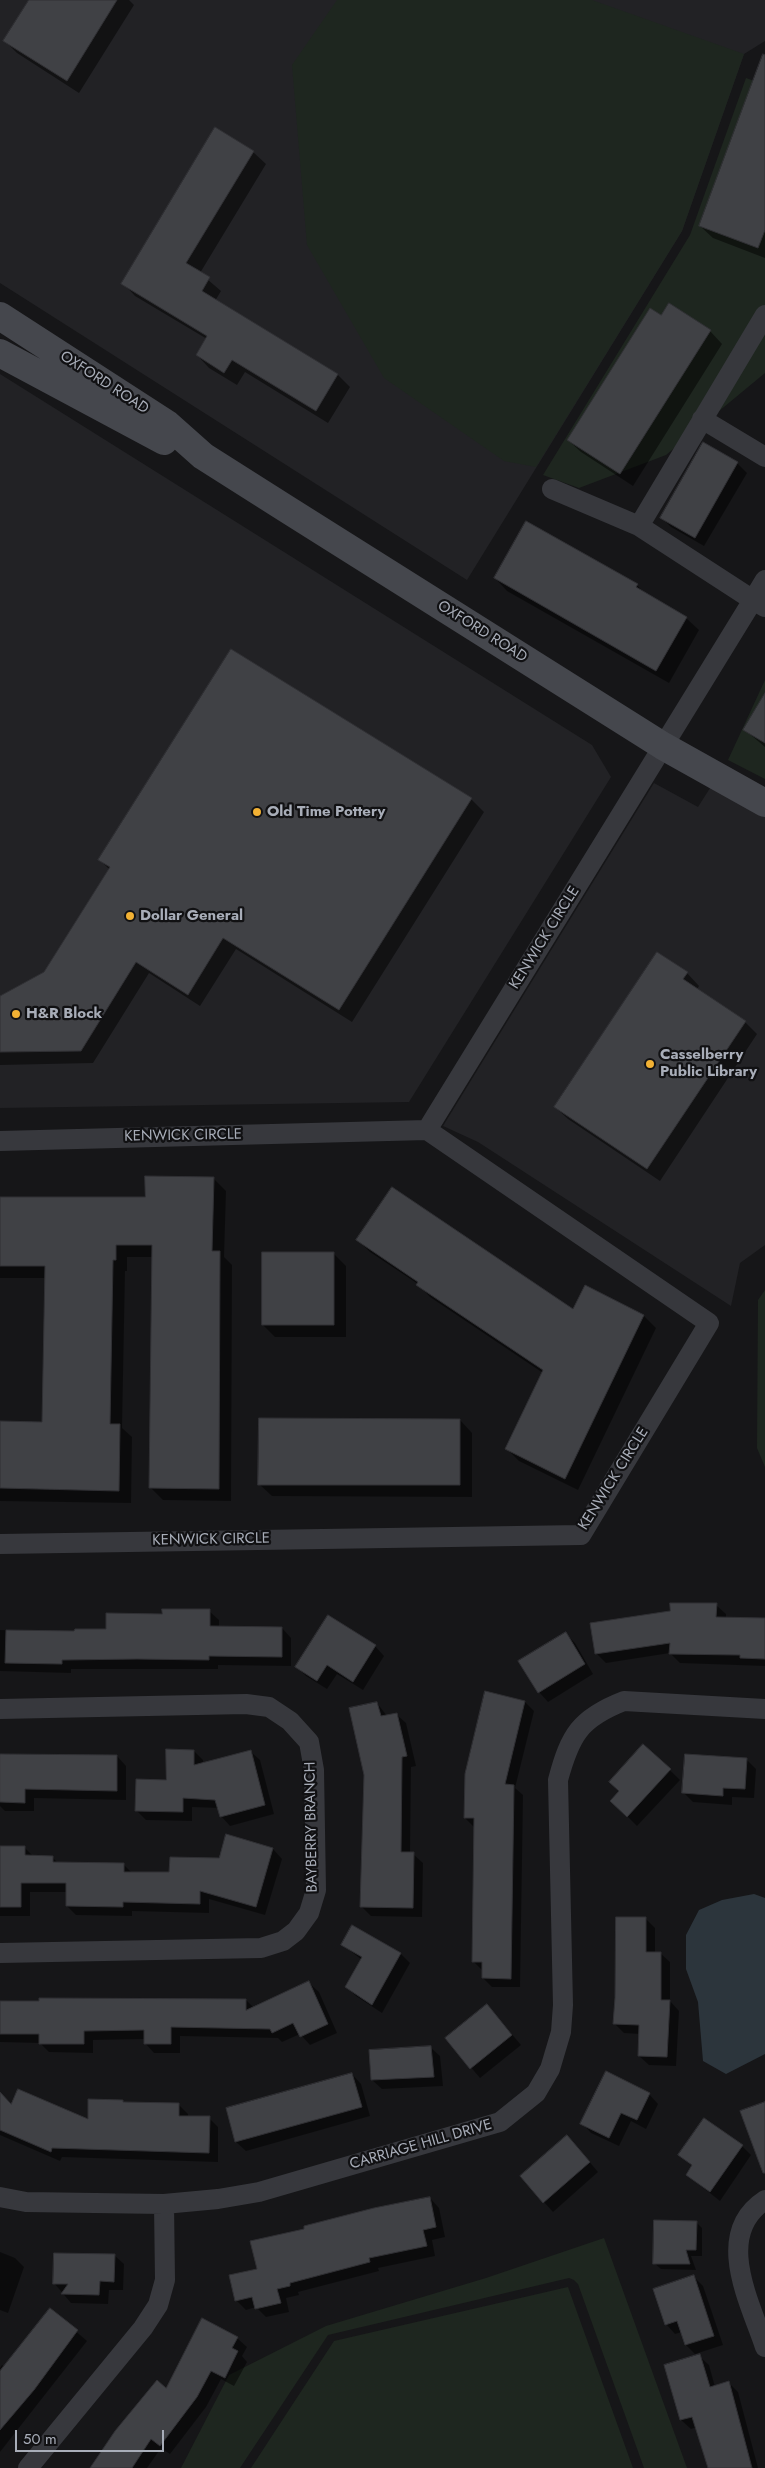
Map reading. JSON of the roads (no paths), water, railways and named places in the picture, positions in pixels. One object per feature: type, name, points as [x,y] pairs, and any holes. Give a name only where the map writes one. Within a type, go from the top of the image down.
[{"type":"street","points":[[639,526],[765,315]]},
{"type":"street","name":"OXFORD ROAD","points":[[0,316],[167,424],[203,456],[664,746],[765,803]]},
{"type":"street","name":"OXFORD ROAD","points":[[0,353],[158,438],[203,456]]},
{"type":"street","points":[[702,419],[765,457]]},
{"type":"street","points":[[552,489],[639,526],[759,603]]},
{"type":"street","name":"KENWICK CIRCLE","points":[[427,1130],[721,651],[759,603],[765,580]]},
{"type":"street","name":"KENWICK CIRCLE","points":[[0,1141],[427,1130],[709,1322],[581,1535],[0,1544]]},
{"type":"street","name":"CARRIAGE HILL DRIVE","points":[[0,2197],[26,2202],[164,2204],[218,2199],[259,2192],[500,2122],[536,2093],[550,2069],[561,2032],[563,2005],[558,1780],[566,1752],[580,1726],[605,1708],[624,1701],[765,1709]]},
{"type":"street","name":"BAYBERRY BRANCH","points":[[0,1709],[246,1704],[269,1707],[290,1721],[309,1742],[314,1770],[316,1890],[309,1913],[296,1931],[283,1941],[260,1948],[0,1953]]},
{"type":"street","points":[[765,2200],[756,2206],[746,2220],[737,2246],[738,2266],[765,2347]]},
{"type":"street","points":[[28,2468],[143,2328],[158,2305],[165,2280],[164,2204]]},
{"type":"place","name":"Old Time Pottery","points":[[257,812]]},
{"type":"place","name":"Dollar General","points":[[130,916]]},
{"type":"place","name":"H&R Block","points":[[16,1014]]},
{"type":"place","name":"Casselberry Public Library","points":[[650,1064]]}]
